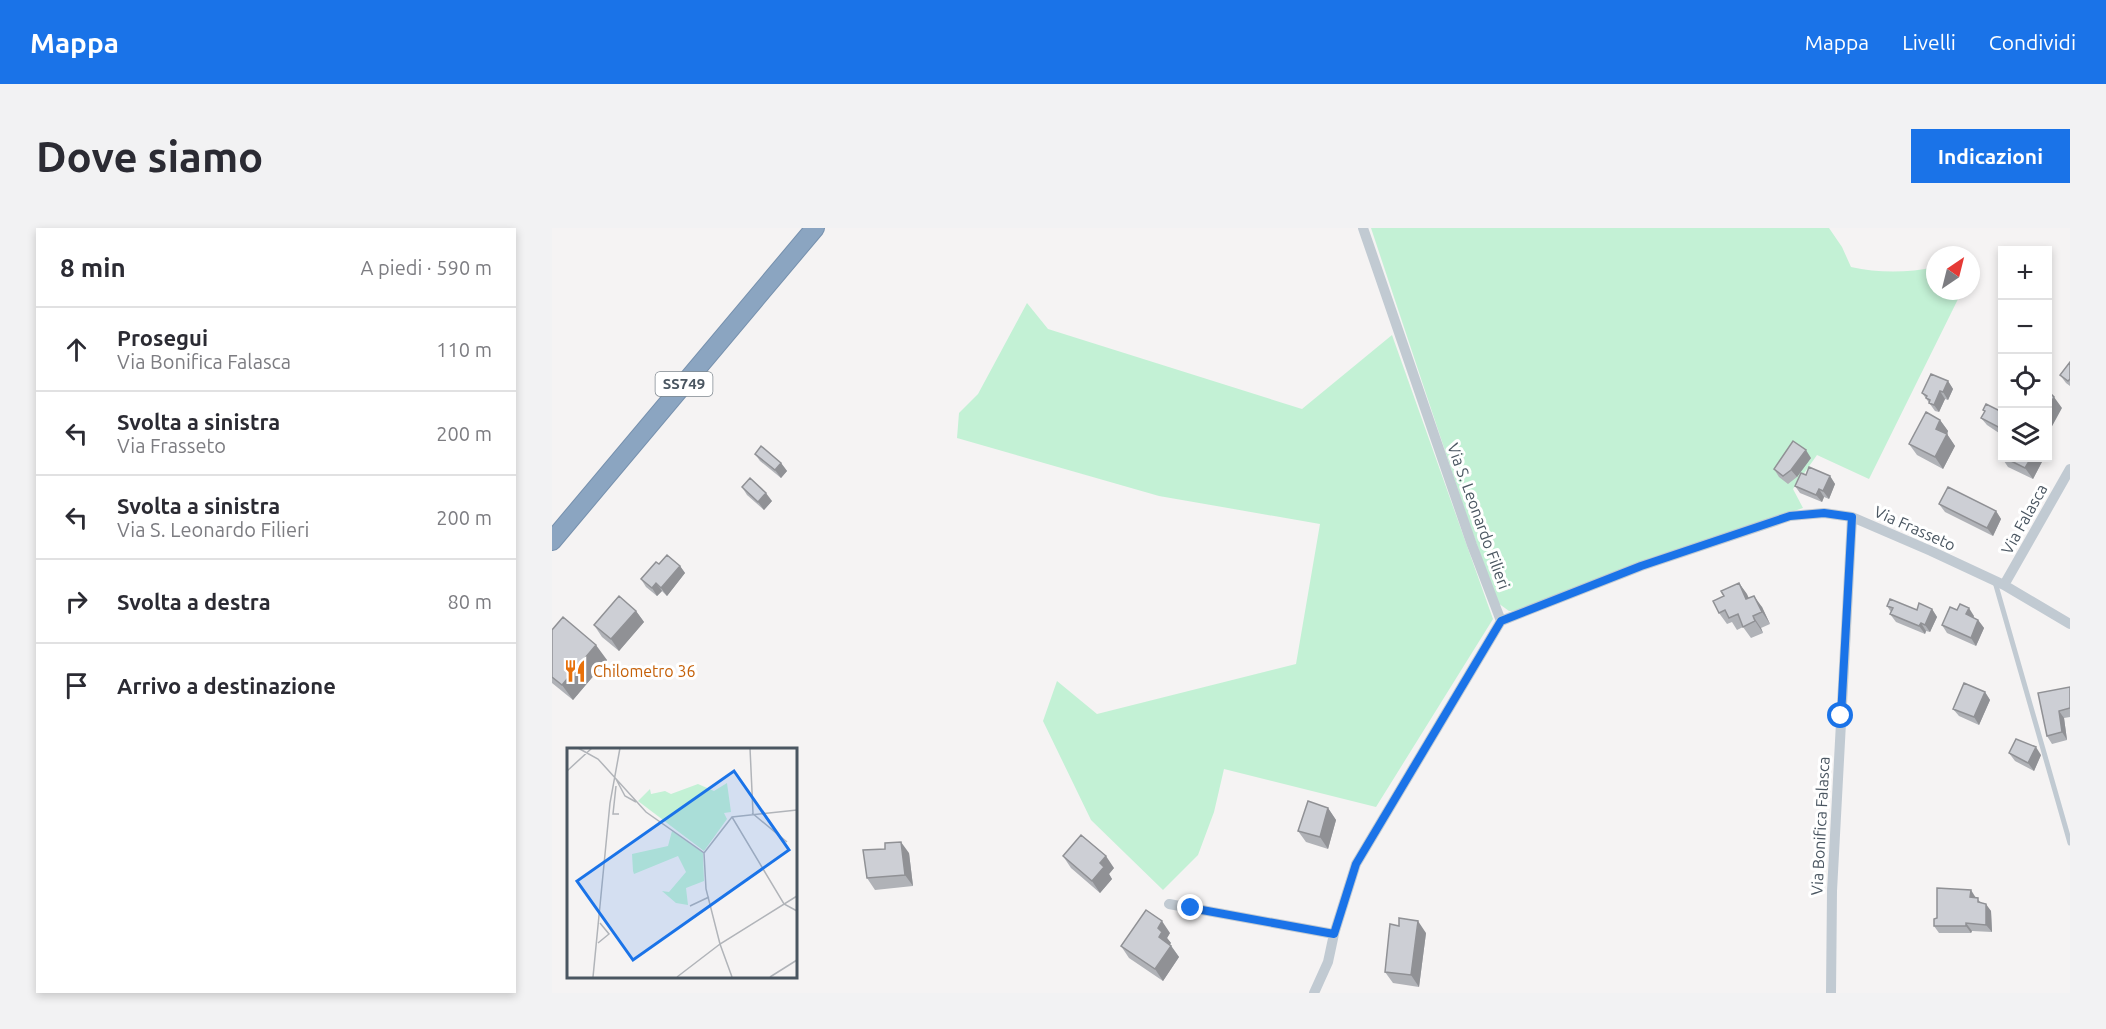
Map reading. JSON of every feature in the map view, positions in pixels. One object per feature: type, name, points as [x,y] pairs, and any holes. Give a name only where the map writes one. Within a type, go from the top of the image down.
[{"type":"highway","name":"SS749","points":[[552,541],[815,228]]},
{"type":"street","name":"Via S. Leonardo Filieri","points":[[1363,228],[1472,545],[1501,621]]},
{"type":"street","name":"Via Falasca","points":[[1999,583],[2070,469]]},
{"type":"street","name":"Via Frasseto","points":[[1501,621],[1641,566],[1790,516],[1824,513],[1852,517],[1999,583],[2070,624]]},
{"type":"street","name":"Via Bonifica Falasca","points":[[1831,993],[1832,891],[1852,517]]},
{"type":"street","points":[[1314,993],[1328,962],[1334,934],[1356,864],[1501,621]]},
{"type":"street","points":[[1169,904],[1334,934]]},
{"type":"lane","points":[[1999,583],[2070,843]]},
{"type":"green space","points":[[1371,228],[1829,228],[1842,247],[1851,267],[1893,272],[1926,268],[1926,300],[1958,300],[1869,479],[1817,455],[1793,489],[1803,508],[1650,558],[1522,610],[1509,611],[1498,603]]},
{"type":"green space","points":[[1027,303],[1048,329],[1302,409],[1392,335],[1493,619],[1376,807],[1224,769],[1214,812],[1198,855],[1163,890],[1091,820],[1043,721],[1057,681],[1097,714],[1296,664],[1320,524],[1159,496],[957,438],[959,413],[978,394]]},
{"type":"building","points":[[2070,362],[2070,379],[2068,381],[2060,375]]},
{"type":"building","points":[[1931,374],[1948,381],[1943,392],[1940,391],[1934,405],[1929,403],[1930,400],[1922,393]]},
{"type":"building","points":[[1986,404],[1998,410],[1998,427],[1981,418],[1985,411],[1983,410]]},
{"type":"building","points":[[1926,412],[1940,420],[1936,429],[1947,434],[1935,457],[1909,444]]},
{"type":"building","points":[[1793,441],[1806,450],[1791,470],[1783,476],[1774,469]]},
{"type":"building","points":[[761,446],[781,463],[775,470],[755,454]]},
{"type":"building","points":[[2013,462],[2029,462],[2025,468]]},
{"type":"building","points":[[1809,467],[1830,476],[1823,491],[1819,489],[1816,495],[1795,486],[1801,473],[1806,475]]},
{"type":"building","points":[[750,478],[766,493],[758,502],[742,487]]},
{"type":"building","points":[[1948,487],[1996,511],[1987,528],[1939,504]]},
{"type":"building","points":[[667,555],[680,566],[661,588],[656,583],[652,588],[641,579],[656,562],[659,564]]},
{"type":"building","points":[[1739,583],[1746,599],[1754,596],[1762,612],[1753,616],[1755,621],[1743,627],[1738,614],[1729,618],[1725,610],[1719,613],[1713,601],[1724,596],[1721,591]]},
{"type":"building","points":[[619,596],[636,611],[611,639],[594,625]]},
{"type":"building","points":[[1890,599],[1917,610],[1919,603],[1932,609],[1925,625],[1921,623],[1919,626],[1890,614],[1893,608],[1887,606]]},
{"type":"building","points":[[1960,604],[1969,608],[1966,614],[1978,620],[1971,638],[1942,625],[1950,607],[1957,610]]},
{"type":"building","points":[[563,617],[596,645],[562,685],[552,677],[552,630]]},
{"type":"building","points":[[1964,683],[1985,692],[1974,717],[1953,709]]},
{"type":"building","points":[[2070,687],[2070,708],[2059,711],[2062,732],[2047,736],[2038,693]]},
{"type":"building","points":[[2016,739],[2036,747],[2028,763],[2009,753]]},
{"type":"building","points":[[1308,801],[1328,808],[1320,837],[1298,831]]},
{"type":"building","points":[[1081,835],[1106,856],[1100,863],[1104,867],[1092,881],[1063,856]]},
{"type":"building","points":[[901,842],[905,875],[867,878],[863,850],[885,849],[885,843]]},
{"type":"building","points":[[1937,888],[1971,890],[1970,897],[1978,898],[1978,902],[1986,904],[1986,925],[1966,923],[1966,926],[1934,926],[1934,919],[1937,918]]},
{"type":"building","points":[[1146,910],[1162,921],[1158,928],[1162,932],[1159,937],[1171,946],[1155,969],[1121,946]]},
{"type":"building","points":[[1399,918],[1418,921],[1411,975],[1385,972],[1390,924],[1399,926]]},
{"type":"place","name":"Chilometro 36","points":[[575,671]]},
{"type":"route","points":[[1191,908],[1334,934],[1356,864],[1501,621],[1641,566],[1790,516],[1824,513],[1852,517],[1841,716]]}]
